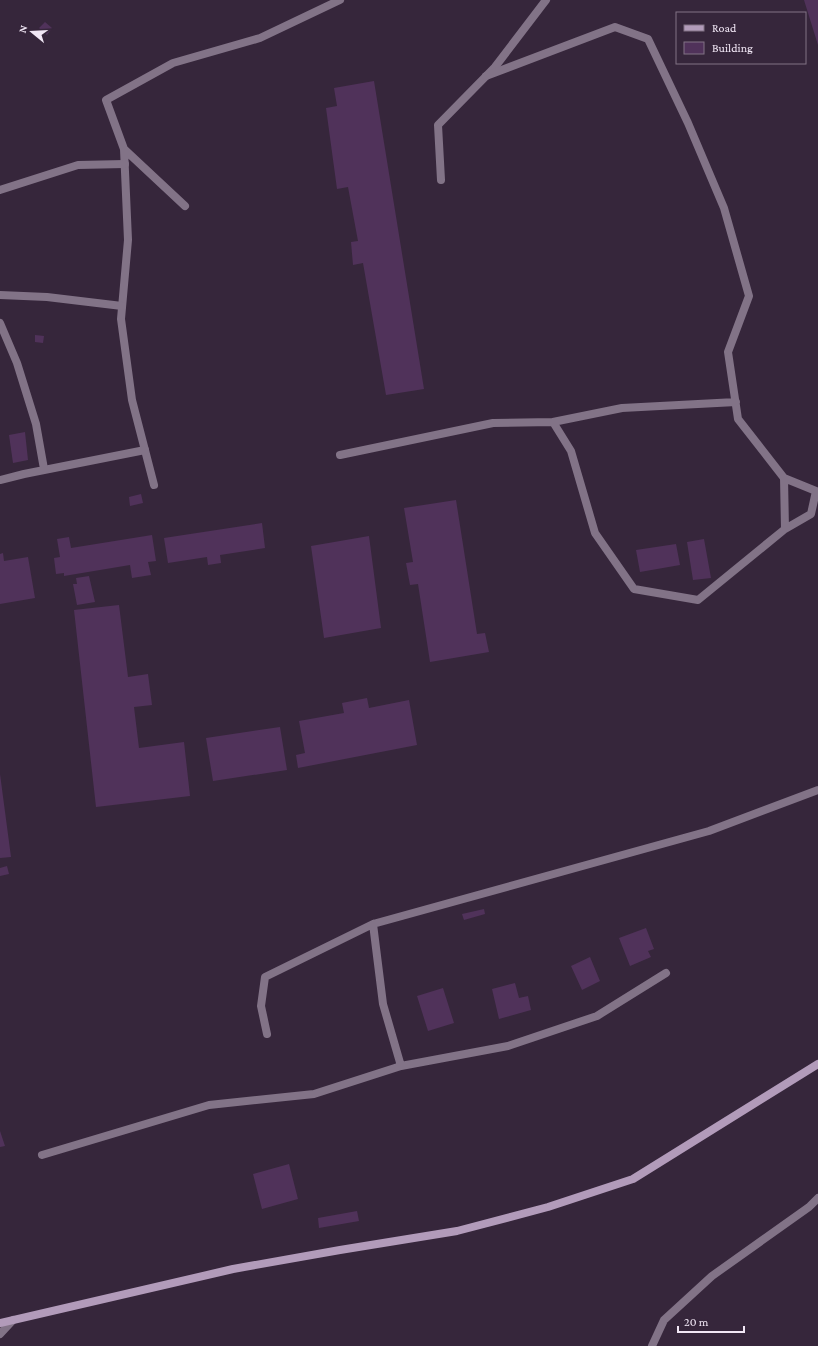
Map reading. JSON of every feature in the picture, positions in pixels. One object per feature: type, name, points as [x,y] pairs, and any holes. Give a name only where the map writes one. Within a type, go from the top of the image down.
[{"type":"main road","points":[[0,1322],[233,1269],[457,1231],[548,1207],[633,1179],[818,1064]]},
{"type":"street","points":[[154,485],[132,400],[121,319],[128,240],[124,149],[106,100],[173,64],[260,38],[340,0]]},
{"type":"street","points":[[441,180],[438,125],[495,67],[546,0]]},
{"type":"street","points":[[486,76],[615,27],[648,39],[688,123],[724,208],[749,296],[728,352],[738,419],[784,478],[816,491],[811,514],[785,529],[698,600],[634,589],[595,533],[571,451],[553,422]]},
{"type":"street","points":[[124,149],[184,206]]},
{"type":"street","points":[[0,190],[78,165],[125,164]]},
{"type":"street","points":[[0,295],[47,297],[122,306]]},
{"type":"street","points":[[0,323],[16,363],[36,424],[44,469]]},
{"type":"street","points":[[340,455],[493,423],[553,422],[622,408],[736,402]]},
{"type":"street","points":[[0,480],[44,469],[145,450]]},
{"type":"street","points":[[784,478],[785,529]]},
{"type":"street","points":[[267,1034],[261,1006],[265,977],[372,924],[709,831],[818,790]]},
{"type":"street","points":[[372,924],[383,1004],[401,1066]]},
{"type":"street","points":[[42,1156],[209,1105],[314,1094],[401,1066],[508,1046],[596,1016],[666,974]]},
{"type":"street","points":[[652,1346],[664,1320],[712,1276],[809,1207],[818,1198]]},
{"type":"street","points":[[0,1334],[13,1320]]},
{"type":"building","points":[[804,0],[818,0],[818,45]]},
{"type":"building","points":[[45,22],[52,28],[47,35],[39,28]]},
{"type":"building","points":[[374,81],[424,389],[386,395],[363,263],[353,265],[351,242],[358,241],[348,187],[337,189],[326,108],[337,106],[334,88]]},
{"type":"building","points":[[35,335],[44,336],[43,343],[35,342]]},
{"type":"building","points":[[25,432],[28,460],[13,463],[9,435]]},
{"type":"building","points":[[141,494],[143,503],[130,506],[129,497]]},
{"type":"building","points":[[456,500],[477,634],[485,633],[489,652],[430,662],[418,584],[410,585],[406,563],[413,562],[404,508]]},
{"type":"building","points":[[262,523],[265,548],[220,555],[221,563],[208,565],[207,557],[168,563],[164,538]]},
{"type":"building","points":[[152,535],[156,561],[148,562],[151,575],[132,578],[130,565],[64,576],[64,573],[56,574],[54,558],[60,557],[57,539],[69,537],[71,548]]},
{"type":"building","points":[[369,536],[381,628],[324,638],[311,546]]},
{"type":"building","points":[[704,539],[711,578],[693,580],[687,542]]},
{"type":"building","points":[[676,544],[680,565],[640,572],[636,550]]},
{"type":"building","points":[[3,553],[4,561],[28,557],[35,598],[0,604],[0,554]]},
{"type":"building","points":[[89,576],[95,602],[77,605],[73,584],[77,584],[76,578]]},
{"type":"building","points":[[119,605],[128,677],[148,674],[152,705],[134,707],[139,748],[184,742],[190,796],[96,807],[74,610]]},
{"type":"building","points":[[367,698],[369,708],[409,700],[417,745],[298,768],[296,755],[305,753],[299,721],[344,713],[342,703]]},
{"type":"building","points":[[280,727],[287,770],[213,781],[206,738]]},
{"type":"building","points":[[0,774],[11,857],[0,858]]},
{"type":"building","points":[[7,866],[9,874],[0,876],[0,868]]},
{"type":"building","points":[[484,909],[485,914],[464,920],[462,914]]},
{"type":"building","points":[[646,928],[654,949],[648,951],[651,957],[630,966],[619,938]]},
{"type":"building","points":[[590,957],[600,981],[582,990],[571,966]]},
{"type":"building","points":[[515,983],[519,998],[528,996],[531,1010],[499,1019],[492,989]]},
{"type":"building","points":[[443,988],[454,1023],[428,1031],[417,996]]},
{"type":"building","points":[[0,1131],[5,1146],[0,1147]]},
{"type":"building","points":[[289,1164],[298,1199],[262,1209],[253,1174]]},
{"type":"building","points":[[357,1211],[359,1221],[319,1228],[318,1218]]}]
